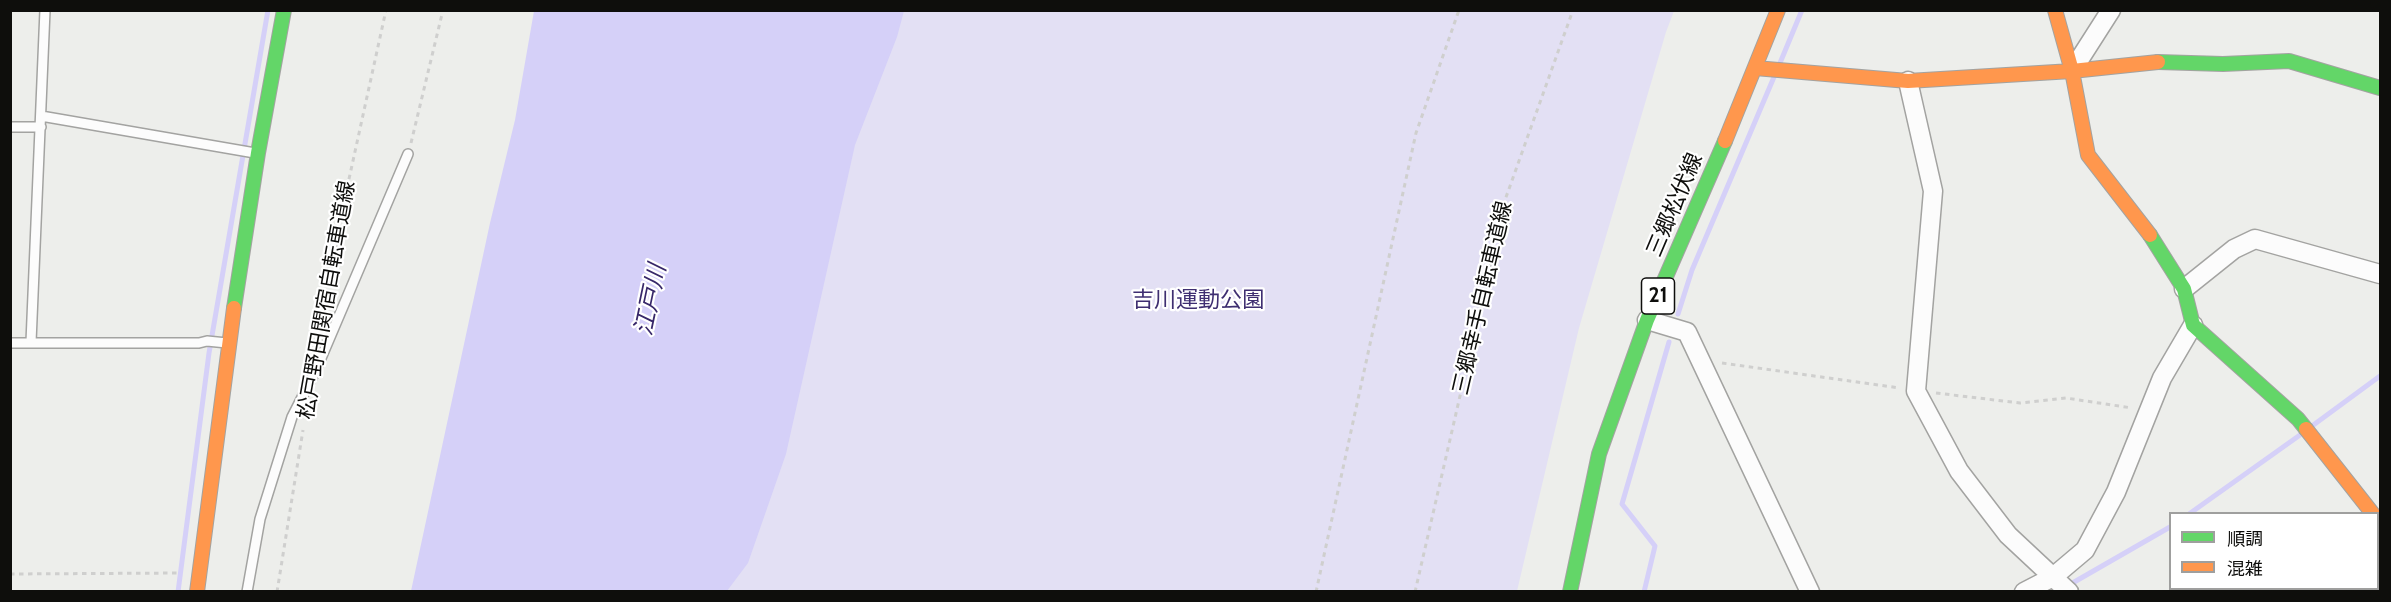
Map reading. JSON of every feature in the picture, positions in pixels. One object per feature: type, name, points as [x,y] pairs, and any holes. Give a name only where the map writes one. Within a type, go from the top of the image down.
[{"type":"street","points":[[197,591],[228,344],[258,153],[284,10]]},
{"type":"street","name":"三郷松伏線","points":[[1570,591],[1599,454],[1647,321],[1778,10]]},
{"type":"street","points":[[2055,10],[2072,70],[2088,155],[2144,226],[2184,289],[2193,325],[2298,419],[2372,512]]},
{"type":"street","points":[[2072,70],[2111,10]]},
{"type":"street","points":[[1755,68],[1908,81],[2072,70],[2150,62],[2223,64],[2289,61],[2380,88]]},
{"type":"street","points":[[1908,81],[1933,191],[1916,390],[1959,471],[2008,535],[2069,591]]},
{"type":"street","points":[[2184,289],[2234,249],[2255,239],[2380,274]]},
{"type":"street","points":[[1647,321],[1687,332],[1810,591]]},
{"type":"street","points":[[2024,591],[2053,577],[2085,550],[2116,492],[2162,378],[2193,325]]},
{"type":"lane","points":[[31,342],[45,10]]},
{"type":"lane","points":[[41,116],[258,153]]},
{"type":"lane","points":[[10,127],[41,127]]},
{"type":"lane","points":[[247,591],[260,519],[288,426],[316,370],[408,154]]},
{"type":"lane","points":[[10,343],[199,343],[207,341],[228,344]]},
{"type":"path","name":"松戸野田関宿自転車道線","points":[[325,313],[342,211],[386,10]]},
{"type":"path","points":[[408,154],[443,10]]},
{"type":"path","points":[[1316,591],[1416,133],[1459,10]]},
{"type":"path","name":"三郷幸手自転車道線","points":[[1415,591],[1505,200],[1573,10]]},
{"type":"path","name":"松戸野田関宿自転車道線","points":[[277,591],[305,422]]},
{"type":"path","points":[[10,574],[198,573]]},
{"type":"green space","name":"吉川運動公園","points":[[894,11],[1674,11],[1579,328],[1517,591],[722,592]]},
{"type":"water","name":"江戸川","points":[[534,11],[904,11],[897,37],[855,145],[786,454],[748,563],[727,591],[411,591],[490,223],[515,120]]},
{"type":"waterway","points":[[178,592],[209,353],[268,10]]},
{"type":"waterway","points":[[1780,63],[1802,10]]},
{"type":"waterway","points":[[1678,314],[1692,270],[1774,77]]},
{"type":"waterway","points":[[1644,592],[1655,546],[1622,504],[1669,342]]},
{"type":"waterway","points":[[2312,426],[2380,376]]},
{"type":"waterway","points":[[2192,512],[2300,435]]},
{"type":"waterway","points":[[2069,585],[2169,528]]},
{"type":"traffic: fast","points":[[234,308],[258,153],[284,10]]},
{"type":"traffic: fast","points":[[2158,62],[2223,64],[2289,61],[2380,88]]},
{"type":"traffic: fast","points":[[1570,592],[1599,454],[1647,320],[1725,141]]},
{"type":"traffic: fast","points":[[2150,235],[2184,289],[2193,325],[2298,419],[2306,429]]},
{"type":"traffic: slow","points":[[1725,141],[1778,10]]},
{"type":"traffic: slow","points":[[2055,10],[2072,71],[2088,155],[2150,235]]},
{"type":"traffic: slow","points":[[1755,68],[1908,81],[2072,71],[2158,62]]},
{"type":"traffic: slow","points":[[197,592],[234,308]]},
{"type":"traffic: slow","points":[[2306,429],[2371,512]]}]
